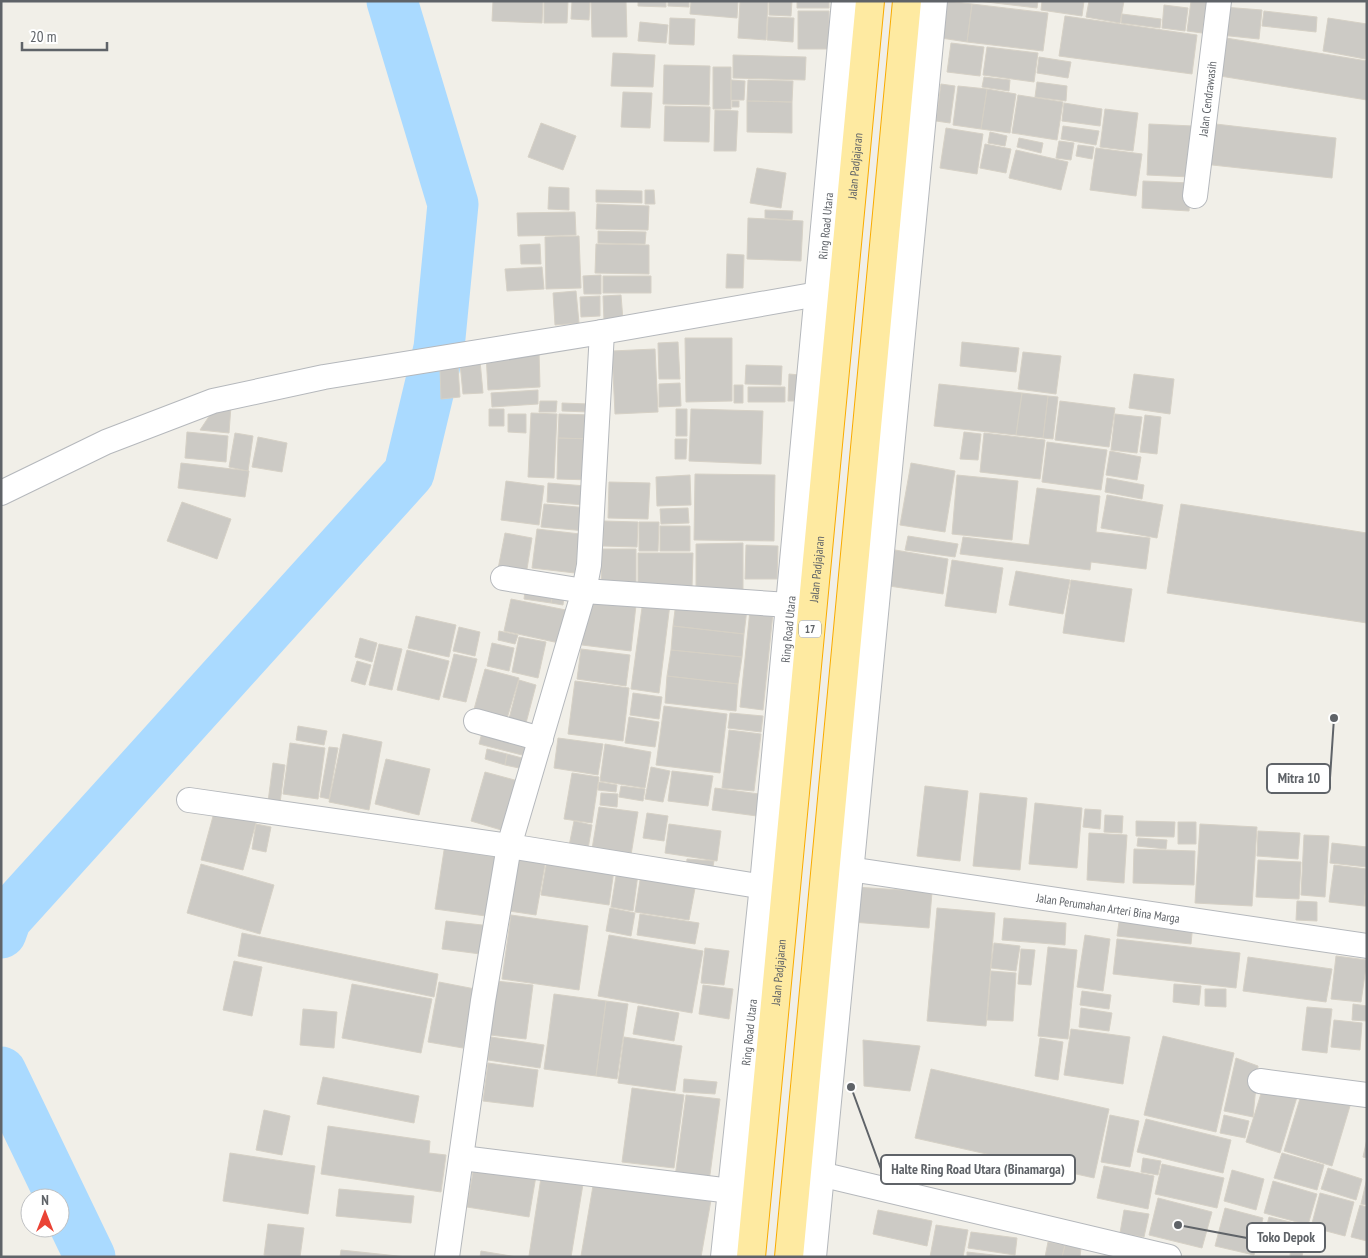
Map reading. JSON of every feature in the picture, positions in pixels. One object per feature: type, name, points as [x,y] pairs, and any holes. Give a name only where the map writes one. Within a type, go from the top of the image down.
[{"type":"highway","name":"Jalan Padjajaran","points":[[751,1257],[870,1]]},
{"type":"highway","points":[[789,1257],[908,1]]},
{"type":"street","name":"Ring Road Utara","points":[[725,1257],[764,885],[846,1]]},
{"type":"street","points":[[812,1257],[933,1]]},
{"type":"street","name":"Jalan Cendrawasih","points":[[1195,196],[1219,1]]},
{"type":"street","points":[[1,493],[106,442],[213,402],[324,377],[602,332],[818,294]]},
{"type":"street","points":[[447,1257],[483,1001],[509,846],[584,592],[589,565],[602,332]]},
{"type":"street","points":[[503,578],[584,592],[789,606]]},
{"type":"street","points":[[476,721],[541,739]]},
{"type":"street","points":[[189,800],[509,846],[752,885],[764,885]]},
{"type":"street","name":"Jalan Perumahan Arteri Bina Marga","points":[[849,869],[1367,946]]},
{"type":"street","points":[[1260,1081],[1367,1095]]},
{"type":"street","points":[[462,1158],[731,1191]]},
{"type":"street","points":[[820,1174],[1169,1257]]},
{"type":"building","points":[[493,1],[543,1],[542,23],[492,21]]},
{"type":"building","points":[[544,1],[568,1],[567,23],[544,23]]},
{"type":"building","points":[[572,1],[590,1],[589,20],[571,19]]},
{"type":"building","points":[[591,1],[626,1],[627,37],[592,37]]},
{"type":"building","points":[[638,1],[666,1],[666,7],[638,6]]},
{"type":"building","points":[[668,1],[689,1],[689,7],[668,6]]},
{"type":"building","points":[[691,1],[738,1],[737,18],[690,14]]},
{"type":"building","points":[[740,1],[768,1],[766,40],[738,38]]},
{"type":"building","points":[[769,1],[792,1],[791,16],[769,15]]},
{"type":"building","points":[[797,1],[829,1],[829,8],[797,8]]},
{"type":"building","points":[[946,1],[972,4],[967,42],[941,38]]},
{"type":"building","points":[[978,1],[1038,1],[1037,8]]},
{"type":"building","points":[[1042,1],[1084,1],[1082,16],[1041,10]]},
{"type":"building","points":[[1089,1],[1124,1],[1120,23],[1086,17]]},
{"type":"building","points":[[1191,1],[1207,1],[1202,33],[1187,31]]},
{"type":"building","points":[[972,4],[1048,13],[1043,51],[967,42]]},
{"type":"building","points":[[1164,5],[1188,8],[1185,31],[1162,28]]},
{"type":"building","points":[[1223,7],[1262,10],[1259,39],[1220,35]]},
{"type":"building","points":[[798,11],[829,11],[829,49],[798,49]]},
{"type":"building","points":[[1264,11],[1317,17],[1316,32],[1262,26]]},
{"type":"building","points":[[1122,14],[1161,19],[1160,28],[1121,23]]},
{"type":"building","points":[[1065,16],[1197,35],[1192,74],[1059,56]]},
{"type":"building","points":[[768,17],[794,18],[793,42],[767,40]]},
{"type":"building","points":[[670,18],[695,19],[694,45],[669,44]]},
{"type":"building","points":[[1328,18],[1367,24],[1365,59],[1323,51]]},
{"type":"building","points":[[640,22],[668,25],[666,43],[638,41]]},
{"type":"building","points":[[1226,38],[1367,61],[1367,100],[1220,76]]},
{"type":"building","points":[[951,43],[984,47],[980,76],[947,72]]},
{"type":"building","points":[[987,47],[1038,53],[1034,82],[983,75]]},
{"type":"building","points":[[613,53],[655,55],[653,87],[611,86]]},
{"type":"building","points":[[733,55],[806,57],[805,80],[733,78]]},
{"type":"building","points":[[1039,57],[1071,62],[1068,78],[1037,73]]},
{"type":"building","points":[[664,65],[710,66],[709,105],[663,104]]},
{"type":"building","points":[[713,67],[731,67],[731,109],[713,109]]},
{"type":"building","points":[[984,77],[1010,80],[1009,91],[982,87]]},
{"type":"building","points":[[731,80],[745,81],[744,100],[731,100]]},
{"type":"building","points":[[748,80],[793,81],[792,102],[747,101]]},
{"type":"building","points":[[1037,82],[1067,86],[1066,101],[1035,97]]},
{"type":"building","points":[[941,84],[955,86],[950,123],[936,121]]},
{"type":"building","points":[[958,86],[987,89],[981,129],[953,125]]},
{"type":"building","points":[[987,89],[1016,94],[1010,133],[981,129]]},
{"type":"building","points":[[623,92],[652,93],[650,128],[621,127]]},
{"type":"building","points":[[1018,95],[1063,102],[1057,140],[1012,133]]},
{"type":"building","points":[[732,101],[739,101],[739,107],[732,107]]},
{"type":"building","points":[[747,101],[792,102],[792,133],[747,132]]},
{"type":"building","points":[[1064,103],[1102,109],[1100,126],[1062,121]]},
{"type":"building","points":[[665,106],[710,107],[709,142],[664,141]]},
{"type":"building","points":[[1105,109],[1138,113],[1133,151],[1100,147]]},
{"type":"building","points":[[715,110],[738,111],[736,151],[714,151]]},
{"type":"building","points":[[541,123],[576,136],[563,170],[528,157]]},
{"type":"building","points":[[1207,123],[1336,138],[1332,178],[1203,164]]},
{"type":"building","points":[[1149,124],[1193,126],[1191,177],[1147,175]]},
{"type":"building","points":[[1063,126],[1099,131],[1096,145],[1061,139]]},
{"type":"building","points":[[946,128],[983,134],[977,174],[940,168]]},
{"type":"building","points":[[990,132],[1007,136],[1005,146],[988,143]]},
{"type":"building","points":[[1019,138],[1043,143],[1041,153],[1017,147]]},
{"type":"building","points":[[1059,141],[1074,143],[1071,160],[1056,158]]},
{"type":"building","points":[[985,144],[1011,149],[1006,173],[980,168]]},
{"type":"building","points":[[1078,145],[1094,147],[1092,159],[1076,156]]},
{"type":"building","points":[[1096,148],[1142,154],[1136,196],[1090,190]]},
{"type":"building","points":[[1016,150],[1068,162],[1061,190],[1009,178]]},
{"type":"building","points":[[757,168],[786,173],[781,208],[750,203]]},
{"type":"building","points":[[1143,181],[1191,183],[1189,211],[1142,208]]},
{"type":"building","points":[[549,187],[569,188],[569,210],[548,209]]},
{"type":"building","points":[[596,190],[642,191],[642,203],[596,202]]},
{"type":"building","points":[[645,190],[654,190],[655,204],[645,204]]},
{"type":"building","points":[[597,204],[649,206],[648,230],[596,229]]},
{"type":"building","points":[[765,210],[793,211],[792,220],[765,218]]},
{"type":"building","points":[[575,212],[576,235],[518,236],[517,213]]},
{"type":"building","points":[[748,218],[803,221],[801,261],[747,259]]},
{"type":"building","points":[[598,231],[646,232],[645,244],[598,243]]},
{"type":"building","points":[[579,236],[581,288],[546,289],[545,237]]},
{"type":"building","points":[[540,244],[541,264],[521,264],[520,245]]},
{"type":"building","points":[[596,244],[649,245],[649,274],[595,273]]},
{"type":"building","points":[[727,254],[744,255],[743,288],[726,288]]},
{"type":"building","points":[[542,267],[544,289],[507,291],[505,269]]},
{"type":"building","points":[[601,275],[601,294],[584,294],[583,276]]},
{"type":"building","points":[[603,276],[651,276],[651,293],[603,293]]},
{"type":"building","points":[[576,291],[579,323],[555,325],[553,293]]},
{"type":"building","points":[[621,295],[623,320],[604,321],[603,296]]},
{"type":"building","points":[[600,296],[600,316],[581,317],[580,297]]},
{"type":"building","points":[[685,338],[732,338],[732,401],[686,402]]},
{"type":"building","points":[[678,342],[680,379],[659,379],[658,343]]},
{"type":"building","points":[[962,342],[1019,348],[1016,372],[960,366]]},
{"type":"building","points":[[655,349],[658,412],[615,414],[612,351]]},
{"type":"building","points":[[539,351],[540,387],[488,390],[486,354]]},
{"type":"building","points":[[1023,352],[1061,356],[1056,394],[1018,389]]},
{"type":"building","points":[[480,361],[483,393],[463,394],[460,363]]},
{"type":"building","points":[[746,365],[782,366],[781,385],[745,384]]},
{"type":"building","points":[[458,367],[460,397],[441,399],[440,368]]},
{"type":"building","points":[[789,374],[800,375],[799,401],[788,401]]},
{"type":"building","points":[[1134,374],[1174,379],[1170,414],[1129,408]]},
{"type":"building","points":[[680,383],[681,406],[659,407],[659,384]]},
{"type":"building","points":[[939,384],[1022,393],[1016,435],[934,426]]},
{"type":"building","points":[[734,385],[743,385],[743,403],[734,403]]},
{"type":"building","points":[[748,387],[785,387],[785,402],[748,402]]},
{"type":"building","points":[[538,390],[538,404],[492,407],[491,393]]},
{"type":"building","points":[[1022,393],[1048,396],[1043,438],[1016,435]]},
{"type":"building","points":[[1048,396],[1058,397],[1053,439],[1043,438]]},
{"type":"building","points":[[540,401],[557,401],[556,412],[539,412]]},
{"type":"building","points":[[1060,401],[1115,408],[1109,447],[1055,440]]},
{"type":"building","points":[[562,403],[589,404],[589,412],[562,411]]},
{"type":"building","points":[[231,406],[229,433],[200,430],[210,415]]},
{"type":"building","points":[[489,409],[504,409],[504,426],[489,426]]},
{"type":"building","points":[[676,409],[687,409],[687,436],[676,436]]},
{"type":"building","points":[[691,409],[763,411],[761,464],[689,461]]},
{"type":"building","points":[[531,413],[557,414],[554,478],[528,477]]},
{"type":"building","points":[[508,414],[526,414],[526,433],[508,432]]},
{"type":"building","points":[[559,414],[593,415],[593,439],[558,438]]},
{"type":"building","points":[[1115,414],[1142,417],[1137,453],[1111,450]]},
{"type":"building","points":[[1145,415],[1161,417],[1157,454],[1140,452]]},
{"type":"building","points":[[187,432],[228,436],[226,462],[185,458]]},
{"type":"building","points":[[964,432],[981,434],[978,460],[960,459]]},
{"type":"building","points":[[235,433],[253,436],[248,471],[229,467]]},
{"type":"building","points":[[984,433],[1045,440],[1040,479],[980,472]]},
{"type":"building","points":[[258,437],[287,443],[282,472],[252,467]]},
{"type":"building","points":[[558,438],[593,439],[592,480],[557,479]]},
{"type":"building","points":[[675,439],[687,439],[686,459],[675,459]]},
{"type":"building","points":[[1047,442],[1107,450],[1101,490],[1042,482]]},
{"type":"building","points":[[1110,451],[1141,457],[1137,480],[1106,475]]},
{"type":"building","points":[[181,463],[249,471],[245,497],[178,488]]},
{"type":"building","points":[[911,463],[955,471],[945,532],[900,525]]},
{"type":"building","points":[[695,474],[775,475],[774,541],[694,540]]},
{"type":"building","points":[[690,475],[691,505],[657,506],[656,477]]},
{"type":"building","points":[[957,475],[1018,481],[1012,540],[952,534]]},
{"type":"building","points":[[1107,478],[1144,485],[1142,499],[1105,492]]},
{"type":"building","points":[[506,481],[544,486],[539,525],[501,520]]},
{"type":"building","points":[[609,482],[650,483],[648,519],[608,518]]},
{"type":"building","points":[[548,483],[586,486],[584,505],[547,502]]},
{"type":"building","points":[[1037,488],[1100,496],[1096,532],[1150,538],[1146,569],[1091,562],[1090,570],[960,554],[963,537],[1029,545]]},
{"type":"building","points":[[1107,495],[1163,505],[1157,538],[1101,528]]},
{"type":"building","points":[[182,502],[231,519],[217,559],[167,541]]},
{"type":"building","points":[[544,504],[588,508],[586,531],[541,527]]},
{"type":"building","points":[[1181,504],[1367,533],[1367,623],[1167,593]]},
{"type":"building","points":[[688,508],[689,523],[661,524],[660,509]]},
{"type":"building","points":[[604,521],[638,522],[637,547],[603,546]]},
{"type":"building","points":[[639,522],[659,522],[658,551],[639,551]]},
{"type":"building","points":[[660,526],[690,526],[690,551],[660,551]]},
{"type":"building","points":[[537,529],[580,534],[575,573],[532,568]]},
{"type":"building","points":[[505,533],[532,538],[526,575],[498,569]]},
{"type":"building","points":[[908,536],[958,544],[955,557],[905,550]]},
{"type":"building","points":[[743,543],[743,590],[696,590],[696,544]]},
{"type":"building","points":[[746,545],[778,546],[777,579],[745,579]]},
{"type":"building","points":[[602,549],[636,549],[636,589],[601,589]]},
{"type":"building","points":[[895,550],[948,559],[943,594],[889,586]]},
{"type":"building","points":[[638,553],[693,553],[692,588],[638,587]]},
{"type":"building","points":[[952,560],[1003,568],[996,613],[945,606]]},
{"type":"building","points":[[1016,571],[1070,580],[1063,614],[1009,605]]},
{"type":"building","points":[[1071,580],[1132,589],[1124,642],[1063,633]]},
{"type":"building","points":[[526,583],[554,588],[551,603],[524,599]]},
{"type":"building","points":[[554,588],[565,589],[563,605],[551,603]]},
{"type":"building","points":[[511,599],[566,610],[559,643],[504,631]]},
{"type":"building","points":[[588,599],[636,605],[631,651],[582,645]]},
{"type":"building","points":[[643,600],[670,604],[659,693],[631,689]]},
{"type":"building","points":[[676,602],[747,609],[744,634],[673,626]]},
{"type":"building","points":[[750,610],[773,613],[763,710],[740,707]]},
{"type":"building","points":[[416,616],[456,625],[449,657],[408,648]]},
{"type":"building","points":[[673,626],[744,634],[742,657],[671,650]]},
{"type":"building","points":[[459,627],[480,632],[475,656],[453,651]]},
{"type":"building","points":[[499,631],[518,635],[515,644],[498,640]]},
{"type":"building","points":[[519,637],[546,642],[538,678],[512,672]]},
{"type":"building","points":[[360,638],[377,643],[372,662],[355,657]]},
{"type":"building","points":[[492,643],[514,648],[509,671],[487,666]]},
{"type":"building","points":[[379,644],[402,649],[392,690],[369,685]]},
{"type":"building","points":[[581,649],[630,655],[626,686],[577,679]]},
{"type":"building","points":[[407,650],[449,661],[439,700],[397,690]]},
{"type":"building","points":[[671,650],[742,657],[738,684],[667,676]]},
{"type":"building","points":[[454,654],[477,659],[466,702],[443,697]]},
{"type":"building","points":[[357,661],[371,665],[365,685],[351,681]]},
{"type":"building","points":[[485,669],[519,678],[506,722],[473,713]]},
{"type":"building","points":[[667,676],[738,684],[736,711],[665,703]]},
{"type":"building","points":[[519,680],[536,685],[526,723],[509,719]]},
{"type":"building","points":[[575,681],[629,688],[623,741],[568,734]]},
{"type":"building","points":[[633,693],[662,697],[659,719],[630,715]]},
{"type":"building","points":[[664,706],[727,714],[720,773],[656,765]]},
{"type":"building","points":[[730,713],[763,716],[761,732],[728,728]]},
{"type":"building","points":[[629,717],[659,722],[655,747],[625,743]]},
{"type":"building","points":[[484,725],[532,737],[526,756],[479,744]]},
{"type":"building","points":[[298,726],[327,731],[324,745],[296,740]]},
{"type":"building","points":[[729,730],[761,734],[754,791],[722,788]]},
{"type":"building","points":[[343,734],[382,742],[369,810],[329,802]]},
{"type":"building","points":[[558,738],[603,744],[598,775],[554,768]]},
{"type":"building","points":[[290,743],[325,748],[318,799],[283,794]]},
{"type":"building","points":[[605,744],[651,752],[645,788],[600,781]]},
{"type":"building","points":[[329,747],[338,748],[329,799],[320,797]]},
{"type":"building","points":[[487,749],[507,754],[505,765],[485,759]]},
{"type":"building","points":[[507,754],[522,758],[519,768],[505,765]]},
{"type":"building","points":[[386,759],[430,769],[419,815],[375,804]]},
{"type":"building","points":[[273,763],[285,765],[280,803],[268,802]]},
{"type":"building","points":[[651,767],[670,771],[663,802],[645,799]]},
{"type":"building","points":[[672,771],[713,776],[708,806],[668,801]]},
{"type":"building","points":[[485,772],[522,782],[508,832],[471,821]]},
{"type":"building","points":[[572,773],[599,777],[592,823],[564,819]]},
{"type":"building","points":[[599,782],[617,785],[616,792],[598,790]]},
{"type":"building","points":[[621,786],[645,789],[643,801],[619,797]]},
{"type":"building","points":[[925,786],[968,791],[960,861],[917,856]]},
{"type":"building","points":[[715,788],[759,794],[757,816],[712,810]]},
{"type":"building","points":[[601,793],[618,794],[617,807],[600,805]]},
{"type":"building","points":[[980,793],[1027,798],[1020,870],[973,866]]},
{"type":"building","points":[[1035,803],[1082,808],[1077,868],[1029,864]]},
{"type":"building","points":[[599,807],[638,812],[631,855],[592,849]]},
{"type":"building","points":[[215,809],[257,819],[243,870],[201,860]]},
{"type":"building","points":[[1085,809],[1101,810],[1100,829],[1083,827]]},
{"type":"building","points":[[647,813],[668,816],[664,841],[643,838]]},
{"type":"building","points":[[1105,815],[1123,816],[1122,833],[1104,832]]},
{"type":"building","points":[[574,821],[592,825],[588,849],[569,846]]},
{"type":"building","points":[[1136,821],[1175,822],[1174,837],[1136,836]]},
{"type":"building","points":[[1178,822],[1196,822],[1196,844],[1178,844]]},
{"type":"building","points":[[256,824],[271,827],[266,852],[252,849]]},
{"type":"building","points":[[669,824],[721,831],[717,861],[665,853]]},
{"type":"building","points":[[1200,824],[1257,827],[1252,906],[1195,903]]},
{"type":"building","points":[[1258,831],[1300,833],[1298,859],[1257,856]]},
{"type":"building","points":[[1089,833],[1127,835],[1124,883],[1087,880]]},
{"type":"building","points":[[1304,835],[1329,836],[1325,897],[1301,895]]},
{"type":"building","points":[[1138,838],[1167,840],[1166,849],[1137,846]]},
{"type":"building","points":[[1332,843],[1367,847],[1367,867],[1330,863]]},
{"type":"building","points":[[445,844],[503,853],[493,917],[435,909]]},
{"type":"building","points":[[1134,849],[1195,851],[1194,885],[1133,883]]},
{"type":"building","points":[[519,855],[546,859],[536,915],[509,911]]},
{"type":"building","points":[[687,859],[714,861],[712,872],[686,870]]},
{"type":"building","points":[[547,860],[614,870],[609,905],[541,895]]},
{"type":"building","points":[[1258,860],[1301,862],[1299,899],[1256,897]]},
{"type":"building","points":[[201,864],[274,885],[260,934],[187,913]]},
{"type":"building","points":[[1334,865],[1367,869],[1364,906],[1329,902]]},
{"type":"building","points":[[617,870],[638,874],[633,911],[611,907]]},
{"type":"building","points":[[641,874],[696,883],[689,920],[635,912]]},
{"type":"building","points":[[1367,882],[1367,906],[1364,906]]},
{"type":"building","points":[[855,887],[932,892],[929,928],[852,922]]},
{"type":"building","points":[[1297,901],[1317,902],[1317,921],[1296,920]]},
{"type":"building","points":[[610,908],[635,913],[631,936],[606,931]]},
{"type":"building","points":[[937,908],[995,913],[986,1026],[927,1021]]},
{"type":"building","points":[[640,914],[699,923],[695,944],[637,935]]},
{"type":"building","points":[[511,915],[588,926],[579,990],[502,979]]},
{"type":"building","points":[[1120,915],[1193,923],[1191,944],[1117,936]]},
{"type":"building","points":[[1004,918],[1066,923],[1065,945],[1002,940]]},
{"type":"building","points":[[446,921],[491,926],[488,955],[442,949]]},
{"type":"building","points":[[242,933],[438,974],[434,997],[238,956]]},
{"type":"building","points":[[609,935],[703,951],[692,1013],[598,996]]},
{"type":"building","points":[[1085,935],[1110,939],[1103,991],[1077,987]]},
{"type":"building","points":[[1117,939],[1240,953],[1236,988],[1113,974]]},
{"type":"building","points":[[994,943],[1020,946],[1016,971],[991,968]]},
{"type":"building","points":[[1048,947],[1077,950],[1068,1039],[1038,1036]]},
{"type":"building","points":[[705,948],[729,951],[724,985],[701,983]]},
{"type":"building","points":[[1021,949],[1035,950],[1031,985],[1018,984]]},
{"type":"building","points":[[1336,956],[1367,960],[1361,1002],[1331,999]]},
{"type":"building","points":[[1248,957],[1332,969],[1326,1002],[1243,991]]},
{"type":"building","points":[[234,961],[262,967],[252,1016],[223,1010]]},
{"type":"building","points":[[991,971],[1016,973],[1013,1021],[987,1020]]},
{"type":"building","points":[[496,981],[533,985],[526,1039],[490,1035]]},
{"type":"building","points":[[439,982],[475,989],[463,1048],[428,1042]]},
{"type":"building","points":[[352,984],[432,999],[421,1053],[342,1038]]},
{"type":"building","points":[[1174,984],[1201,986],[1199,1005],[1173,1002]]},
{"type":"building","points":[[703,985],[733,989],[729,1019],[699,1014]]},
{"type":"building","points":[[1205,989],[1226,989],[1226,1007],[1205,1006]]},
{"type":"building","points":[[1082,991],[1111,995],[1109,1009],[1080,1005]]},
{"type":"building","points":[[554,994],[606,1001],[596,1076],[544,1069]]},
{"type":"building","points":[[606,1001],[628,1004],[617,1079],[596,1076]]},
{"type":"building","points":[[1353,1004],[1367,1006],[1367,1021],[1352,1020]]},
{"type":"building","points":[[638,1006],[679,1013],[674,1041],[633,1034]]},
{"type":"building","points":[[1307,1007],[1332,1009],[1327,1053],[1302,1050]]},
{"type":"building","points":[[1081,1008],[1112,1013],[1109,1031],[1079,1027]]},
{"type":"building","points":[[303,1009],[337,1012],[334,1048],[300,1045]]},
{"type":"building","points":[[1334,1020],[1362,1023],[1360,1050],[1331,1047]]},
{"type":"building","points":[[1071,1029],[1130,1037],[1123,1084],[1064,1075]]},
{"type":"building","points":[[1163,1036],[1234,1053],[1216,1132],[1144,1115]]},
{"type":"building","points":[[491,1037],[544,1045],[540,1068],[488,1060]]},
{"type":"building","points":[[624,1037],[682,1046],[675,1091],[618,1083]]},
{"type":"building","points":[[1040,1038],[1063,1042],[1058,1080],[1035,1076]]},
{"type":"building","points":[[863,1040],[920,1046],[910,1091],[864,1086]]},
{"type":"building","points":[[1236,1058],[1258,1066],[1253,1117],[1224,1111]]},
{"type":"building","points":[[488,1063],[538,1070],[533,1107],[483,1101]]},
{"type":"building","points":[[931,1069],[1109,1109],[1094,1178],[915,1138]]},
{"type":"building","points":[[323,1077],[419,1096],[414,1123],[317,1104]]},
{"type":"building","points":[[684,1079],[717,1082],[715,1094],[683,1092]]},
{"type":"building","points":[[1263,1087],[1297,1097],[1280,1153],[1246,1142]]},
{"type":"building","points":[[632,1088],[684,1095],[674,1168],[622,1162]]},
{"type":"building","points":[[1302,1092],[1350,1106],[1332,1166],[1284,1151]]},
{"type":"building","points":[[686,1095],[720,1099],[709,1182],[675,1177]]},
{"type":"building","points":[[264,1110],[290,1116],[282,1155],[256,1150]]},
{"type":"building","points":[[1110,1115],[1139,1121],[1130,1167],[1101,1162]]},
{"type":"building","points":[[1224,1115],[1249,1121],[1245,1138],[1220,1133]]},
{"type":"building","points":[[1146,1119],[1231,1140],[1223,1173],[1137,1152]]},
{"type":"building","points":[[328,1126],[430,1141],[429,1153],[446,1155],[441,1192],[321,1174]]},
{"type":"building","points":[[1367,1139],[1367,1158],[1363,1157]]},
{"type":"building","points":[[230,1153],[315,1166],[308,1214],[223,1201]]},
{"type":"building","points":[[1282,1153],[1324,1165],[1317,1190],[1274,1178]]},
{"type":"building","points":[[1143,1158],[1161,1161],[1158,1175],[1141,1172]]},
{"type":"building","points":[[1162,1164],[1224,1178],[1217,1208],[1155,1194]]},
{"type":"building","points":[[474,1166],[536,1176],[529,1217],[467,1207]]},
{"type":"building","points":[[1104,1166],[1154,1176],[1148,1209],[1097,1198]]},
{"type":"building","points":[[1328,1168],[1362,1179],[1356,1200],[1321,1189]]},
{"type":"building","points":[[1232,1170],[1264,1179],[1256,1210],[1224,1201]]},
{"type":"building","points":[[542,1171],[584,1178],[571,1257],[529,1256]]},
{"type":"building","points":[[1367,1178],[1367,1205],[1361,1204]]},
{"type":"building","points":[[594,1180],[711,1200],[701,1257],[581,1256]]},
{"type":"building","points":[[1273,1181],[1317,1194],[1308,1225],[1264,1213]]},
{"type":"building","points":[[339,1189],[414,1196],[411,1223],[336,1216]]},
{"type":"building","points":[[1320,1193],[1354,1202],[1345,1236],[1311,1227]]},
{"type":"building","points":[[1158,1198],[1212,1212],[1202,1248],[1149,1235]]},
{"type":"building","points":[[1360,1205],[1367,1207],[1367,1241],[1351,1237]]},
{"type":"building","points":[[1225,1208],[1263,1218],[1254,1255],[1215,1246]]},
{"type":"building","points":[[878,1210],[932,1221],[927,1246],[873,1234]]},
{"type":"building","points":[[1124,1210],[1149,1214],[1144,1237],[1120,1233]]},
{"type":"building","points":[[1269,1217],[1303,1225],[1298,1244],[1264,1236]]},
{"type":"building","points":[[268,1224],[304,1228],[300,1257],[264,1255]]},
{"type":"building","points":[[936,1225],[968,1230],[963,1257],[930,1257]]},
{"type":"building","points":[[971,1232],[1017,1238],[1015,1255],[968,1248]]},
{"type":"building","points":[[1048,1242],[1065,1245],[1062,1257],[1045,1257]]},
{"type":"building","points":[[1291,1244],[1304,1246],[1302,1257],[1290,1257]]},
{"type":"building","points":[[1065,1245],[1081,1248],[1080,1257],[1062,1257]]},
{"type":"building","points":[[341,1250],[407,1257],[340,1257]]},
{"type":"building","points":[[481,1251],[517,1257],[480,1257]]},
{"type":"building","points":[[967,1252],[1011,1257],[967,1257]]},
{"type":"waterway","points":[[1,933],[6,919],[409,473],[439,348],[453,204],[392,1]]},
{"type":"waterway","points":[[1,1072],[90,1257]]},
{"type":"place","name":"Mitra 10","points":[[1334,718]]},
{"type":"place","name":"Halte Ring Road Utara (Binamarga)","points":[[851,1087]]},
{"type":"place","name":"Toko Depok","points":[[1178,1225]]}]
